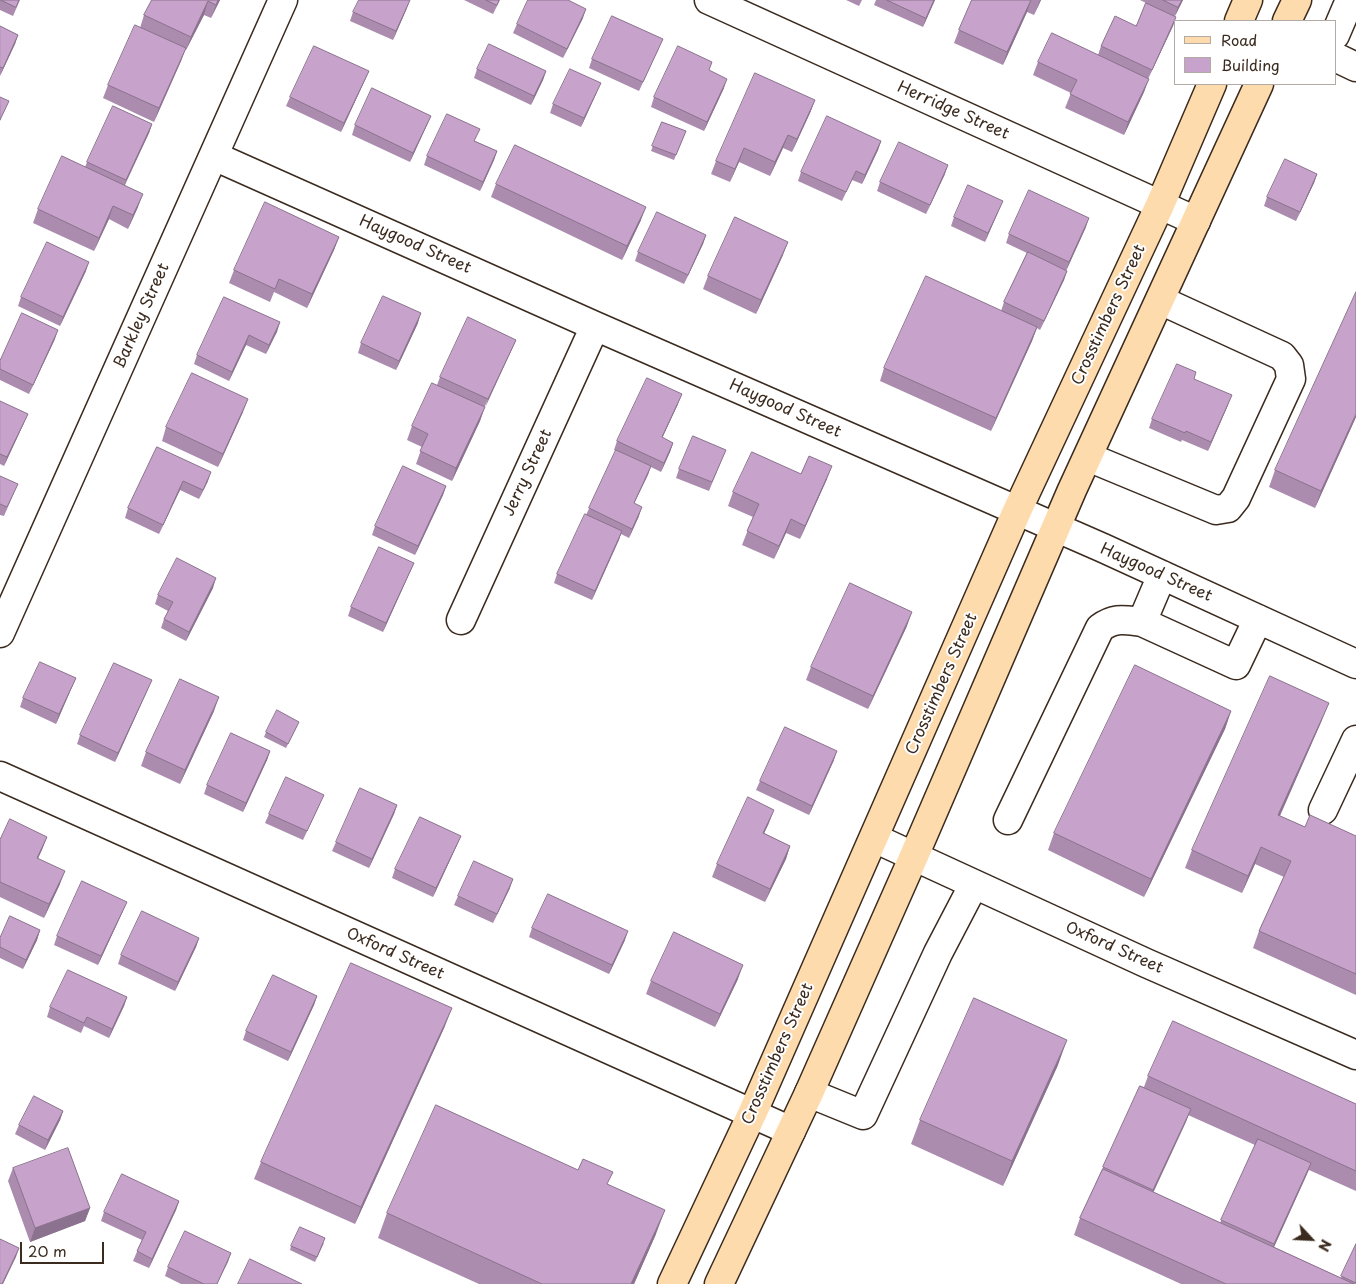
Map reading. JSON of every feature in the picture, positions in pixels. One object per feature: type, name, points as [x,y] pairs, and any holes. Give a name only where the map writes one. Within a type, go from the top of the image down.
[{"type":"main road","points":[[1239,20],[1248,0]]},
{"type":"main road","points":[[1287,20],[1297,0]]},
{"type":"main road","name":"Crosstimbers Street","points":[[672,1284],[752,1114],[1017,511],[1160,205],[1212,85]]},
{"type":"main road","points":[[719,1284],[791,1131],[914,856],[1056,528],[1259,85]]},
{"type":"street","name":"Barkley Street","points":[[0,633],[283,0]]},
{"type":"street","name":"Herridge Street","points":[[709,0],[1196,221]]},
{"type":"street","points":[[1336,57],[1356,67]]},
{"type":"street","name":"Haygood Street","points":[[214,156],[1162,575],[1356,664]]},
{"type":"street","points":[[1088,457],[1216,510],[1228,508],[1236,498],[1291,379],[1289,365],[1282,356],[1160,300]]},
{"type":"street","name":"Jerry Street","points":[[461,620],[595,326]]},
{"type":"street","points":[[1142,622],[1162,575]]},
{"type":"street","points":[[1008,820],[1100,628],[1110,621],[1142,622],[1236,665],[1258,619]]},
{"type":"street","points":[[1323,810],[1356,740]]},
{"type":"street","name":"Oxford Street","points":[[0,776],[791,1131]]},
{"type":"street","name":"Oxford Street","points":[[874,838],[1146,963],[1356,1055]]},
{"type":"street","points":[[808,1093],[863,1115],[938,953],[974,884]]},
{"type":"building","points":[[1,0],[19,0],[16,7]]},
{"type":"building","points":[[152,0],[218,0],[216,5],[208,1],[191,37],[144,15]]},
{"type":"building","points":[[359,0],[410,0],[396,31],[353,12]]},
{"type":"building","points":[[486,0],[499,0],[497,5]]},
{"type":"building","points":[[528,0],[568,0],[586,9],[567,49],[517,24]]},
{"type":"building","points":[[887,0],[934,0],[926,18]]},
{"type":"building","points":[[972,0],[1031,0],[1007,52],[959,30]]},
{"type":"building","points":[[1163,0],[1182,0],[1178,7]]},
{"type":"building","points":[[1146,3],[1176,17],[1152,70],[1101,46],[1115,16],[1136,26]]},
{"type":"building","points":[[612,16],[663,39],[643,82],[592,59]]},
{"type":"building","points":[[135,25],[186,48],[159,108],[108,85]]},
{"type":"building","points":[[0,26],[18,35],[3,68],[0,67]]},
{"type":"building","points":[[1052,33],[1149,79],[1128,122],[1070,94],[1077,80],[1038,62]]},
{"type":"building","points":[[489,44],[546,71],[534,96],[477,69]]},
{"type":"building","points":[[314,46],[369,71],[344,123],[290,97]]},
{"type":"building","points":[[678,46],[712,62],[709,70],[727,79],[707,122],[654,97]]},
{"type":"building","points":[[570,69],[601,83],[584,118],[553,104]]},
{"type":"building","points":[[755,73],[815,100],[797,139],[788,135],[775,162],[744,148],[735,169],[716,161]]},
{"type":"building","points":[[372,88],[431,116],[413,153],[355,125]]},
{"type":"building","points":[[0,97],[9,101],[0,120]]},
{"type":"building","points":[[113,106],[152,124],[126,180],[87,162]]},
{"type":"building","points":[[447,114],[480,129],[474,141],[497,151],[483,182],[427,156]]},
{"type":"building","points":[[827,116],[881,141],[865,175],[856,171],[846,192],[801,172]]},
{"type":"building","points":[[662,122],[686,131],[676,155],[652,146]]},
{"type":"building","points":[[899,142],[948,165],[930,205],[880,182]]},
{"type":"building","points":[[515,145],[646,207],[627,246],[496,184]]},
{"type":"building","points":[[62,156],[143,194],[133,215],[113,206],[99,238],[38,209]]},
{"type":"building","points":[[1285,159],[1317,174],[1300,212],[1267,197]]},
{"type":"building","points":[[968,185],[1003,201],[988,233],[954,217]]},
{"type":"building","points":[[1029,190],[1089,218],[1069,262],[1009,234]]},
{"type":"building","points":[[265,202],[339,237],[312,294],[279,279],[275,289],[234,270]]},
{"type":"building","points":[[657,212],[706,235],[688,275],[638,252]]},
{"type":"building","points":[[735,217],[788,242],[761,300],[708,276]]},
{"type":"building","points":[[47,242],[89,262],[63,317],[21,297]]},
{"type":"building","points":[[1028,252],[1067,271],[1044,321],[1004,302]]},
{"type":"building","points":[[926,276],[1037,327],[996,418],[884,368]]},
{"type":"building","points":[[1356,292],[1356,414],[1321,491],[1275,470]]},
{"type":"building","points":[[383,296],[421,313],[399,361],[361,343]]},
{"type":"building","points":[[224,297],[280,322],[269,345],[249,335],[232,372],[197,355]]},
{"type":"building","points":[[22,313],[58,330],[33,385],[0,369],[0,361]]},
{"type":"building","points":[[468,317],[516,340],[488,399],[440,377]]},
{"type":"building","points":[[1177,364],[1196,372],[1194,379],[1232,395],[1211,442],[1152,419]]},
{"type":"building","points":[[192,373],[248,399],[223,454],[166,427]]},
{"type":"building","points":[[647,378],[682,394],[662,437],[673,443],[664,463],[617,441]]},
{"type":"building","points":[[432,383],[485,407],[456,468],[420,451],[428,434],[412,426]]},
{"type":"building","points":[[0,401],[28,414],[7,457],[0,454]]},
{"type":"building","points":[[693,436],[726,450],[712,482],[679,469]]},
{"type":"building","points":[[157,447],[211,472],[203,490],[183,481],[163,525],[128,508]]},
{"type":"building","points":[[616,450],[651,466],[634,503],[642,507],[632,529],[589,508]]},
{"type":"building","points":[[752,452],[801,474],[809,456],[832,466],[805,526],[791,519],[779,546],[747,531],[759,504],[733,492]]},
{"type":"building","points":[[403,466],[446,486],[418,546],[375,526]]},
{"type":"building","points":[[0,476],[18,484],[7,507],[0,504]]},
{"type":"building","points":[[585,514],[622,531],[595,591],[557,574]]},
{"type":"building","points":[[379,547],[414,563],[386,623],[351,607]]},
{"type":"building","points":[[177,558],[216,578],[189,632],[164,619],[173,602],[158,595]]},
{"type":"building","points":[[850,583],[912,612],[873,696],[811,667]]},
{"type":"building","points":[[40,662],[76,678],[59,714],[23,698]]},
{"type":"building","points":[[114,663],[152,680],[118,753],[80,735]]},
{"type":"building","points":[[1135,665],[1231,711],[1151,879],[1054,833]]},
{"type":"building","points":[[1270,676],[1329,703],[1278,815],[1305,827],[1310,815],[1356,836],[1356,974],[1259,931],[1291,861],[1261,847],[1248,876],[1192,850]]},
{"type":"building","points":[[180,679],[219,697],[185,770],[146,752]]},
{"type":"building","points":[[277,710],[299,722],[288,744],[266,732]]},
{"type":"building","points":[[785,727],[837,751],[812,806],[760,781]]},
{"type":"building","points":[[231,733],[270,751],[246,803],[207,785]]},
{"type":"building","points":[[286,777],[324,795],[307,831],[269,814]]},
{"type":"building","points":[[360,788],[397,805],[372,859],[336,842]]},
{"type":"building","points":[[748,797],[774,810],[763,833],[790,846],[770,889],[717,864]]},
{"type":"building","points":[[420,817],[461,836],[436,888],[395,869]]},
{"type":"building","points":[[10,819],[47,837],[37,858],[65,871],[49,904],[0,882],[0,840]]},
{"type":"building","points":[[474,861],[513,879],[497,914],[458,896]]},
{"type":"building","points":[[82,881],[127,902],[101,956],[57,936]]},
{"type":"building","points":[[548,894],[628,931],[612,965],[532,928]]},
{"type":"building","points":[[142,911],[199,938],[178,982],[121,955]]},
{"type":"building","points":[[10,916],[40,930],[26,960],[0,947],[0,938]]},
{"type":"building","points":[[674,932],[743,965],[720,1014],[651,981]]},
{"type":"building","points":[[351,963],[452,1008],[361,1207],[261,1162]]},
{"type":"building","points":[[68,970],[127,997],[112,1029],[87,1017],[84,1023],[50,1007]]},
{"type":"building","points":[[273,975],[317,996],[291,1052],[246,1031]]},
{"type":"building","points":[[974,998],[1067,1040],[1012,1161],[920,1120]]},
{"type":"building","points":[[1173,1021],[1356,1104],[1356,1171],[1148,1076]]},
{"type":"building","points":[[1140,1086],[1191,1109],[1153,1190],[1103,1167]]},
{"type":"building","points":[[34,1096],[63,1111],[48,1140],[19,1125]]},
{"type":"building","points":[[436,1105],[578,1170],[583,1159],[613,1172],[607,1184],[665,1210],[631,1284],[542,1284],[387,1213]]},
{"type":"building","points":[[1258,1139],[1311,1163],[1274,1244],[1221,1220]]},
{"type":"building","points":[[68,1148],[90,1208],[35,1228],[13,1168]]},
{"type":"building","points":[[1103,1169],[1354,1284],[1226,1284],[1080,1218]]},
{"type":"building","points":[[122,1174],[179,1201],[152,1259],[137,1251],[146,1232],[104,1212]]},
{"type":"building","points":[[300,1227],[325,1238],[317,1257],[291,1246]]},
{"type":"building","points":[[185,1231],[231,1253],[217,1284],[204,1284],[168,1267]]},
{"type":"building","points":[[0,1239],[19,1248],[2,1284],[0,1284]]},
{"type":"building","points":[[1356,1244],[1356,1283],[1341,1276]]},
{"type":"building","points":[[250,1259],[302,1284],[238,1284]]}]
